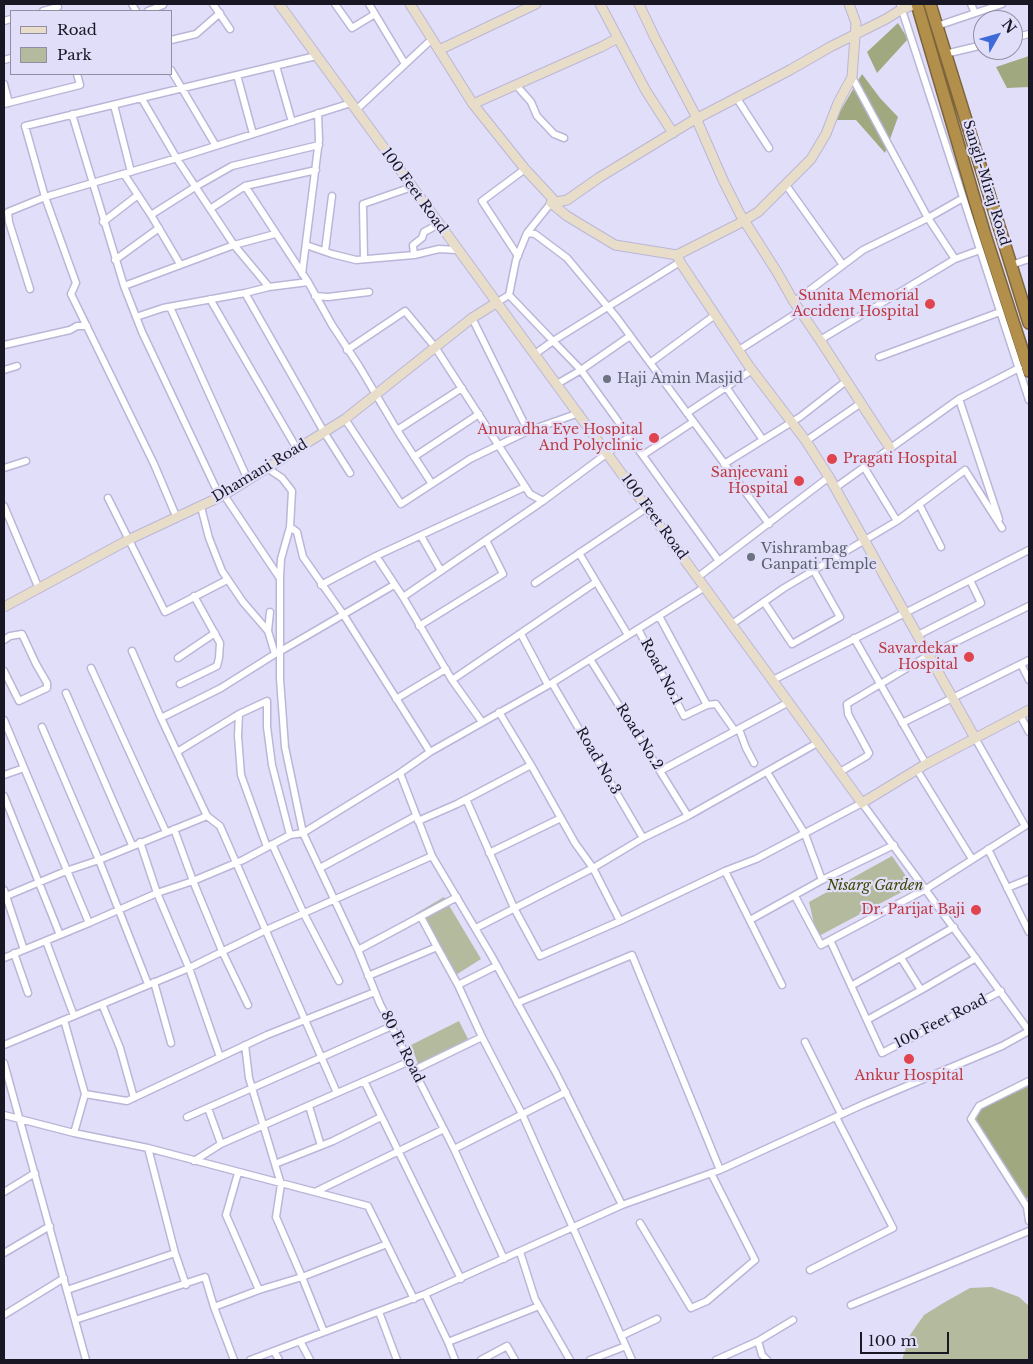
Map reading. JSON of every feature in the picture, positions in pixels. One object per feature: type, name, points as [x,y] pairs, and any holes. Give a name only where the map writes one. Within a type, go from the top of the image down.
[{"type":"highway","name":"Sangli-Miraj Road","points":[[917,4],[985,234],[1025,346],[1024,369]]},
{"type":"highway","name":"Sangli-Miraj Road","points":[[930,4],[1029,323]]},
{"type":"main road","name":"100 Feet Road","points":[[279,4],[457,250],[648,507],[862,803]]},
{"type":"main road","points":[[410,4],[473,104],[525,169],[554,199],[551,203]]},
{"type":"main road","points":[[439,50],[536,4]]},
{"type":"main road","points":[[600,4],[646,91],[673,133]]},
{"type":"main road","points":[[639,4],[698,118],[699,125],[723,180],[744,221],[794,302],[890,448]]},
{"type":"main road","points":[[551,203],[567,216],[615,245],[678,259],[758,212],[811,159],[852,77],[856,22],[849,4]]},
{"type":"main road","points":[[551,203],[568,200],[600,177],[698,118],[886,19],[901,6],[917,4]]},
{"type":"main road","points":[[473,104],[618,38]]},
{"type":"main road","points":[[678,259],[752,370],[806,441],[829,477],[975,738]]},
{"type":"main road","name":"Dhamani Road","points":[[4,607],[128,540],[176,516],[201,507],[248,480],[345,419],[376,396],[435,346],[472,318],[496,303]]},
{"type":"main road","points":[[862,803],[926,764],[1029,710]]},
{"type":"street","points":[[150,10],[164,4]]},
{"type":"street","points":[[213,4],[230,29]]},
{"type":"street","points":[[335,4],[352,28],[375,14]]},
{"type":"street","points":[[369,4],[405,64]]},
{"type":"street","points":[[986,10],[1002,4]]},
{"type":"street","points":[[901,6],[1000,312],[1024,369],[1029,400]]},
{"type":"street","points":[[172,40],[196,34],[220,13]]},
{"type":"street","points":[[937,26],[973,15]]},
{"type":"street","points":[[30,289],[9,222],[8,212],[45,197],[318,114],[353,107],[432,39]]},
{"type":"street","points":[[945,54],[973,47]]},
{"type":"street","points":[[176,516],[154,464],[72,294],[76,284],[45,197],[25,126],[316,56]]},
{"type":"street","points":[[276,66],[292,122]]},
{"type":"street","points":[[172,72],[216,146]]},
{"type":"street","points":[[4,84],[6,104],[80,85],[77,75]]},
{"type":"street","points":[[237,75],[253,134]]},
{"type":"street","points":[[852,77],[928,218],[955,259]]},
{"type":"street","points":[[516,85],[531,102],[538,116],[554,134],[564,138]]},
{"type":"street","points":[[736,97],[769,148]]},
{"type":"street","points":[[142,99],[195,187],[234,244],[269,288]]},
{"type":"street","points":[[114,105],[127,173],[138,195],[180,264]]},
{"type":"street","points":[[72,114],[114,260],[136,317],[222,496],[280,577]]},
{"type":"street","points":[[302,274],[319,145],[318,114]]},
{"type":"street","points":[[151,215],[232,166],[319,145]]},
{"type":"street","points":[[518,256],[482,201],[525,169]]},
{"type":"street","points":[[210,209],[245,186],[316,170]]},
{"type":"street","points":[[786,185],[843,265]]},
{"type":"street","points":[[245,186],[308,282],[396,430],[432,484]]},
{"type":"street","points":[[364,259],[363,204],[412,187]]},
{"type":"street","points":[[103,222],[138,195]]},
{"type":"street","points":[[325,251],[332,196]]},
{"type":"street","points":[[794,302],[863,250],[928,218],[963,198]]},
{"type":"street","points":[[496,303],[509,295],[518,256],[528,233],[551,203]]},
{"type":"street","points":[[414,255],[413,244],[422,238],[424,232],[439,224]]},
{"type":"street","points":[[114,260],[159,228]]},
{"type":"street","points":[[528,233],[535,234],[567,258],[630,336],[768,524]]},
{"type":"street","points":[[124,286],[234,244],[275,234]]},
{"type":"street","points":[[306,245],[356,260],[414,255],[439,249],[457,250]]},
{"type":"street","points":[[820,340],[955,259],[980,250]]},
{"type":"street","points":[[535,354],[608,308],[678,259]]},
{"type":"street","points":[[1011,265],[1029,259]]},
{"type":"street","points":[[136,317],[170,306],[308,282]]},
{"type":"street","points":[[315,296],[328,297],[369,292]]},
{"type":"street","points":[[245,293],[324,432],[350,472]]},
{"type":"street","points":[[509,295],[581,370],[719,561]]},
{"type":"street","points":[[210,299],[297,449]]},
{"type":"street","points":[[170,306],[248,480]]},
{"type":"street","points":[[347,350],[405,311],[435,346],[525,488],[530,494],[542,501]]},
{"type":"street","points":[[739,350],[800,311]]},
{"type":"street","points":[[879,357],[1000,312]]},
{"type":"street","points":[[650,363],[715,315]]},
{"type":"street","points":[[472,318],[528,431]]},
{"type":"street","points":[[4,346],[70,330],[76,326],[87,326]]},
{"type":"street","points":[[557,384],[630,336]]},
{"type":"street","points":[[4,370],[17,366]]},
{"type":"street","points":[[835,488],[959,399],[1024,369]]},
{"type":"street","points":[[687,413],[752,370]]},
{"type":"street","points":[[724,464],[800,417],[845,382]]},
{"type":"street","points":[[726,387],[763,440]]},
{"type":"street","points":[[396,430],[462,388]]},
{"type":"street","points":[[732,624],[764,602],[897,521],[965,470],[1002,528],[959,399]]},
{"type":"street","points":[[806,441],[861,403]]},
{"type":"street","points":[[345,419],[400,504],[470,459],[528,431],[579,413]]},
{"type":"street","points":[[414,457],[479,414]]},
{"type":"street","points":[[643,456],[693,422]]},
{"type":"street","points":[[403,597],[542,501],[629,437]]},
{"type":"street","points":[[4,468],[26,461]]},
{"type":"street","points":[[864,467],[897,521]]},
{"type":"street","name":"80 Ft Road","points":[[267,468],[282,478],[292,491],[290,527],[281,559],[278,653],[285,747],[303,833],[358,950],[375,992],[454,1149],[504,1259]]},
{"type":"street","points":[[698,577],[829,477]]},
{"type":"street","points":[[321,584],[376,556],[525,488]]},
{"type":"street","points":[[108,498],[165,612],[227,580]]},
{"type":"street","points":[[919,504],[941,548]]},
{"type":"street","points":[[4,506],[39,589]]},
{"type":"street","points":[[201,507],[209,538],[222,571],[243,602],[268,631],[278,653]]},
{"type":"street","points":[[535,583],[648,507]]},
{"type":"street","points":[[290,527],[296,532],[302,557],[343,614],[430,752]]},
{"type":"street","points":[[421,536],[441,571]]},
{"type":"street","points":[[419,626],[503,574],[486,540]]},
{"type":"street","points":[[773,680],[1029,550]]},
{"type":"street","points":[[579,554],[628,635]]},
{"type":"street","points":[[376,556],[403,597],[452,680],[482,722]]},
{"type":"street","points":[[764,602],[792,644],[840,617],[814,571]]},
{"type":"street","points":[[918,635],[981,603],[970,580]]},
{"type":"street","points":[[452,680],[596,582]]},
{"type":"street","points":[[160,718],[221,688],[394,585]]},
{"type":"street","points":[[4,958],[157,893],[193,881],[236,863],[290,835],[303,833],[400,773],[430,752],[550,684],[705,587]]},
{"type":"street","points":[[180,684],[217,666],[220,643],[194,596]]},
{"type":"street","points":[[840,772],[869,753],[848,714],[847,704],[929,656],[1029,606]]},
{"type":"street","points":[[268,631],[270,612]]},
{"type":"street","points":[[658,616],[707,705],[716,704],[737,730],[754,763]]},
{"type":"street","name":"Road No.1","points":[[638,629],[684,716],[707,705]]},
{"type":"street","points":[[178,658],[215,633]]},
{"type":"street","points":[[4,640],[10,636],[22,634],[47,683],[47,688],[19,701],[4,671]]},
{"type":"street","name":"Road No.3","points":[[520,634],[643,838]]},
{"type":"street","points":[[854,638],[926,764]]},
{"type":"street","points":[[132,651],[160,718],[207,816],[220,826],[337,1093]]},
{"type":"street","name":"Road No.2","points":[[590,659],[688,816]]},
{"type":"street","points":[[902,723],[1029,660]]},
{"type":"street","points":[[1021,664],[1029,680]]},
{"type":"street","points":[[91,668],[166,832]]},
{"type":"street","points":[[396,699],[446,669]]},
{"type":"street","points":[[66,694],[132,846]]},
{"type":"street","points":[[177,752],[239,714],[267,701],[272,765],[290,835]]},
{"type":"street","points":[[660,771],[790,702]]},
{"type":"street","points":[[500,712],[575,843],[593,868],[620,921]]},
{"type":"street","points":[[239,714],[238,736],[242,774],[270,846],[339,981]]},
{"type":"street","points":[[1020,715],[1029,732]]},
{"type":"street","points":[[4,720],[89,923]]},
{"type":"street","points":[[42,727],[151,983],[171,1043]]},
{"type":"street","points":[[795,896],[821,945],[926,889],[1027,824],[975,738]]},
{"type":"street","points":[[476,928],[593,868],[643,838],[688,816],[819,742]]},
{"type":"street","points":[[320,868],[417,819],[466,799],[531,765]]},
{"type":"street","points":[[4,776],[24,768]]},
{"type":"street","points":[[917,770],[972,859]]},
{"type":"street","points":[[767,772],[805,834],[822,880]]},
{"type":"street","points":[[400,773],[432,856],[476,928],[518,1003],[566,1092],[622,1205]]},
{"type":"street","points":[[4,796],[60,935]]},
{"type":"street","points":[[250,1360],[414,1299],[622,1205],[720,1170],[839,1115],[1002,1046],[1029,1031],[862,803],[756,859],[725,871],[620,921],[540,956],[514,908],[466,799]]},
{"type":"street","points":[[24,950],[4,894],[38,883],[66,870],[99,860],[207,816]]},
{"type":"street","points":[[489,853],[561,818]]},
{"type":"street","points":[[174,829],[222,951],[248,1005]]},
{"type":"street","points":[[140,842],[157,893],[189,968],[220,1057]]},
{"type":"street","points":[[750,920],[822,880],[894,845]]},
{"type":"street","points":[[988,849],[1007,888],[1027,921],[1029,932]]},
{"type":"street","points":[[4,1045],[189,968],[266,930],[432,856]]},
{"type":"street","points":[[725,871],[782,985]]},
{"type":"street","points":[[1007,888],[1029,879]]},
{"type":"street","points":[[358,950],[457,897]]},
{"type":"street","points":[[421,917],[458,985],[482,1037],[522,1114],[632,1360]]},
{"type":"street","points":[[851,986],[954,927]]},
{"type":"street","points":[[830,940],[867,1020],[976,958]]},
{"type":"street","points":[[46,941],[74,1016]]},
{"type":"street","points":[[368,976],[437,947]]},
{"type":"street","points":[[14,954],[28,993]]},
{"type":"street","points":[[518,1003],[632,955],[720,1170]]},
{"type":"street","points":[[901,958],[921,990]]},
{"type":"street","points":[[458,985],[496,966]]},
{"type":"street","name":"100 Feet Road","points":[[867,1020],[882,1052],[1000,991]]},
{"type":"street","points":[[85,1094],[127,1101],[246,1045],[375,992]]},
{"type":"street","points":[[102,1004],[120,1048],[134,1098]]},
{"type":"street","points":[[64,1020],[85,1094],[74,1133]]},
{"type":"street","points":[[187,1117],[392,1026]]},
{"type":"street","points":[[414,1070],[482,1037]]},
{"type":"street","points":[[805,1042],[893,1228],[810,1270]]},
{"type":"street","points":[[246,1045],[249,1078],[281,1184],[276,1217],[324,1332]]},
{"type":"street","points":[[194,1161],[221,1144],[410,1061]]},
{"type":"street","points":[[4,1063],[86,1360]]},
{"type":"street","points":[[364,1081],[461,1278]]},
{"type":"street","points":[[1029,1081],[980,1106],[971,1119],[1027,1203],[1029,1221]]},
{"type":"street","points":[[454,1149],[566,1092]]},
{"type":"street","points":[[309,1106],[321,1146]]},
{"type":"street","points":[[208,1108],[221,1144]]},
{"type":"street","points":[[4,1115],[74,1133],[148,1148],[368,1206],[414,1299]]},
{"type":"street","points":[[275,1164],[321,1146],[381,1117]]},
{"type":"street","points":[[315,1192],[444,1129]]},
{"type":"street","points":[[148,1148],[186,1284]]},
{"type":"street","points":[[4,1192],[35,1173]]},
{"type":"street","points":[[238,1173],[226,1215],[259,1290]]},
{"type":"street","points":[[640,1223],[691,1308],[707,1301],[755,1260],[711,1173]]},
{"type":"street","points":[[4,1253],[50,1226]]},
{"type":"street","points":[[851,1305],[1029,1231]]},
{"type":"street","points":[[214,1307],[259,1290],[302,1277],[387,1244]]},
{"type":"street","points":[[520,1252],[539,1306],[570,1360]]},
{"type":"street","points":[[67,1290],[176,1253]]},
{"type":"street","points":[[75,1320],[205,1277],[234,1360]]},
{"type":"street","points":[[4,1314],[64,1278]]},
{"type":"street","points":[[425,1294],[455,1360]]},
{"type":"street","points":[[448,1342],[539,1306]]},
{"type":"street","points":[[379,1312],[397,1360]]},
{"type":"street","points":[[621,1336],[657,1319]]},
{"type":"street","points":[[716,1360],[758,1341],[793,1320]]},
{"type":"street","points":[[300,1341],[310,1360]]},
{"type":"street","points":[[758,1341],[762,1355],[766,1360]]},
{"type":"street","points":[[481,1360],[506,1346],[514,1360]]},
{"type":"street","points":[[590,1360],[626,1346]]},
{"type":"street","points":[[274,1351],[279,1360]]},
{"type":"green space","points":[[898,23],[908,39],[877,73],[867,52]]},
{"type":"green space","points":[[1029,56],[1029,87],[1007,88],[996,67],[1017,60],[1023,60],[1023,58]]},
{"type":"green space","points":[[862,74],[880,98],[898,117],[885,153],[856,120],[835,120]]},
{"type":"green space","name":"Nisarg Garden","points":[[892,856],[913,886],[817,937],[809,902]]},
{"type":"green space","points":[[444,897],[481,959],[451,978],[415,914]]},
{"type":"green space","points":[[459,1021],[468,1039],[418,1064],[411,1045]]},
{"type":"green space","points":[[1029,1086],[1029,1198],[1026,1199],[975,1119],[982,1108]]},
{"type":"green space","points":[[992,1287],[1019,1297],[1029,1306],[1029,1360],[902,1360],[910,1335],[924,1315],[970,1288]]},
{"type":"place","name":"Sunita Memorial Accident Hospital","points":[[930,304]]},
{"type":"place","name":"Haji Amin Masjid","points":[[607,379]]},
{"type":"place","name":"Anuradha Eye Hospital And Polyclinic","points":[[654,438]]},
{"type":"place","name":"Pragati Hospital","points":[[832,459]]},
{"type":"place","name":"Sanjeevani Hospital","points":[[799,481]]},
{"type":"place","name":"Vishrambag Ganpati Temple","points":[[751,557]]},
{"type":"place","name":"Savardekar Hospital","points":[[969,657]]},
{"type":"place","name":"Dr. Parijat Baji","points":[[976,910]]},
{"type":"place","name":"Ankur Hospital","points":[[909,1059]]}]
